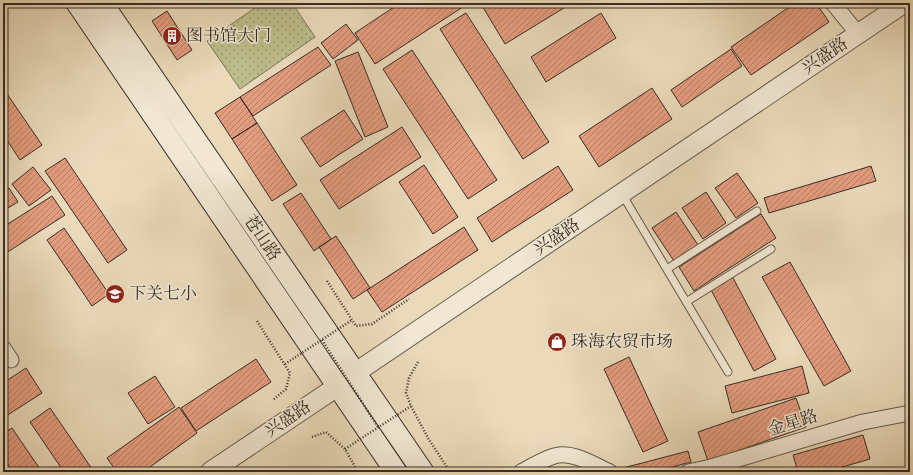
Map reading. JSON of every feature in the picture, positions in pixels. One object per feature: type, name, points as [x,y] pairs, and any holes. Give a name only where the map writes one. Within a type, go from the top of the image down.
[{"type":"main road","name":"苍山路","points":[[76,3],[396,472]]},
{"type":"main road","name":"苍山路","points":[[102,3],[423,472]]},
{"type":"main road","name":"兴盛路","points":[[338,386],[355,373]]},
{"type":"street","points":[[834,3],[858,34]]},
{"type":"street","name":"兴盛路","points":[[355,373],[904,3]]},
{"type":"street","name":"兴盛路","points":[[210,472],[338,386]]},
{"type":"street","name":"金星路","points":[[688,472],[711,467],[863,422],[910,413]]},
{"type":"street","points":[[521,472],[538,463],[559,455],[577,457],[610,472]]},
{"type":"lane","points":[[622,194],[728,372]]},
{"type":"lane","points":[[667,269],[757,211]]},
{"type":"lane","points":[[686,302],[771,249]]},
{"type":"path","points":[[327,281],[356,326],[372,324],[409,299]]},
{"type":"path","points":[[285,364],[352,320]]},
{"type":"path","points":[[257,321],[290,373],[286,390],[273,400]]},
{"type":"path","points":[[322,340],[378,427]]},
{"type":"path","points":[[418,362],[409,378],[406,393],[411,406],[428,438],[450,472]]},
{"type":"path","points":[[345,449],[411,406]]},
{"type":"path","points":[[312,437],[326,432],[345,449],[358,472]]},
{"type":"green space","points":[[262,3],[292,3],[315,37],[240,89],[207,41]]},
{"type":"building","points":[[400,3],[469,3],[375,64],[355,33]]},
{"type":"building","points":[[572,3],[505,44],[481,4]]},
{"type":"building","points":[[795,3],[816,3],[829,22],[751,75],[731,47]]},
{"type":"building","name":"图书馆大门","points":[[167,11],[192,50],[177,60],[152,21]]},
{"type":"building","points":[[466,13],[549,142],[523,159],[440,29]]},
{"type":"building","points":[[601,13],[616,38],[546,82],[531,57]]},
{"type":"building","points":[[346,24],[358,40],[333,59],[321,43]]},
{"type":"building","points":[[318,47],[331,65],[253,116],[240,97]]},
{"type":"building","points":[[731,49],[742,66],[682,107],[671,90]]},
{"type":"building","points":[[412,50],[497,180],[468,199],[383,69]]},
{"type":"building","points":[[358,52],[388,127],[365,137],[335,61]]},
{"type":"building","points":[[3,88],[42,145],[20,160],[3,134]]},
{"type":"building","points":[[652,88],[672,119],[599,167],[579,136]]},
{"type":"building","points":[[240,97],[257,123],[232,139],[215,113]]},
{"type":"building","points":[[344,110],[363,139],[320,167],[301,138]]},
{"type":"building","points":[[257,123],[297,185],[272,201],[232,139]]},
{"type":"building","points":[[402,127],[421,157],[339,209],[320,180]]},
{"type":"building","points":[[65,158],[127,250],[108,263],[45,171]]},
{"type":"building","points":[[424,165],[458,217],[433,234],[399,182]]},
{"type":"building","points":[[558,166],[573,190],[492,242],[477,218]]},
{"type":"building","points":[[871,166],[876,181],[769,213],[764,198]]},
{"type":"building","points":[[33,167],[51,190],[29,206],[12,184]]},
{"type":"building","points":[[737,173],[758,203],[736,218],[715,188]]},
{"type":"building","points":[[9,188],[18,202],[3,211],[3,192]]},
{"type":"building","points":[[706,192],[726,223],[703,239],[682,208]]},
{"type":"building","points":[[301,193],[331,239],[314,251],[283,204]]},
{"type":"building","points":[[52,196],[65,215],[3,255],[3,227]]},
{"type":"building","points":[[676,212],[698,245],[674,261],[652,228]]},
{"type":"building","points":[[761,214],[776,238],[694,291],[679,267]]},
{"type":"building","points":[[464,227],[478,250],[382,312],[367,290]]},
{"type":"building","points":[[64,228],[109,294],[92,306],[47,240]]},
{"type":"building","points":[[336,236],[370,288],[353,299],[319,247]]},
{"type":"building","points":[[790,262],[851,371],[824,386],[762,277]]},
{"type":"building","points":[[732,276],[776,359],[754,371],[710,288]]},
{"type":"building","points":[[629,357],[668,441],[643,452],[604,369]]},
{"type":"building","points":[[256,359],[271,382],[196,431],[181,408]]},
{"type":"building","points":[[802,366],[809,393],[732,413],[725,386]]},
{"type":"building","points":[[26,368],[42,393],[3,418],[3,383]]},
{"type":"building","points":[[155,376],[175,407],[148,424],[128,393]]},
{"type":"building","points":[[796,398],[806,427],[708,461],[698,432]]},
{"type":"building","points":[[179,407],[197,433],[143,472],[117,472],[107,458]]},
{"type":"building","points":[[50,408],[92,469],[88,472],[64,472],[30,422]]},
{"type":"building","points":[[12,428],[42,472],[13,472],[3,457],[3,434]]},
{"type":"building","points":[[863,435],[870,459],[825,472],[798,472],[793,455]]},
{"type":"building","points":[[688,451],[691,462],[653,472],[624,472],[623,468]]},
{"type":"place","name":"图书馆大门","points":[[172,36]]},
{"type":"place","name":"下关七小","points":[[115,294]]},
{"type":"place","name":"珠海农贸市场","points":[[557,342]]}]
